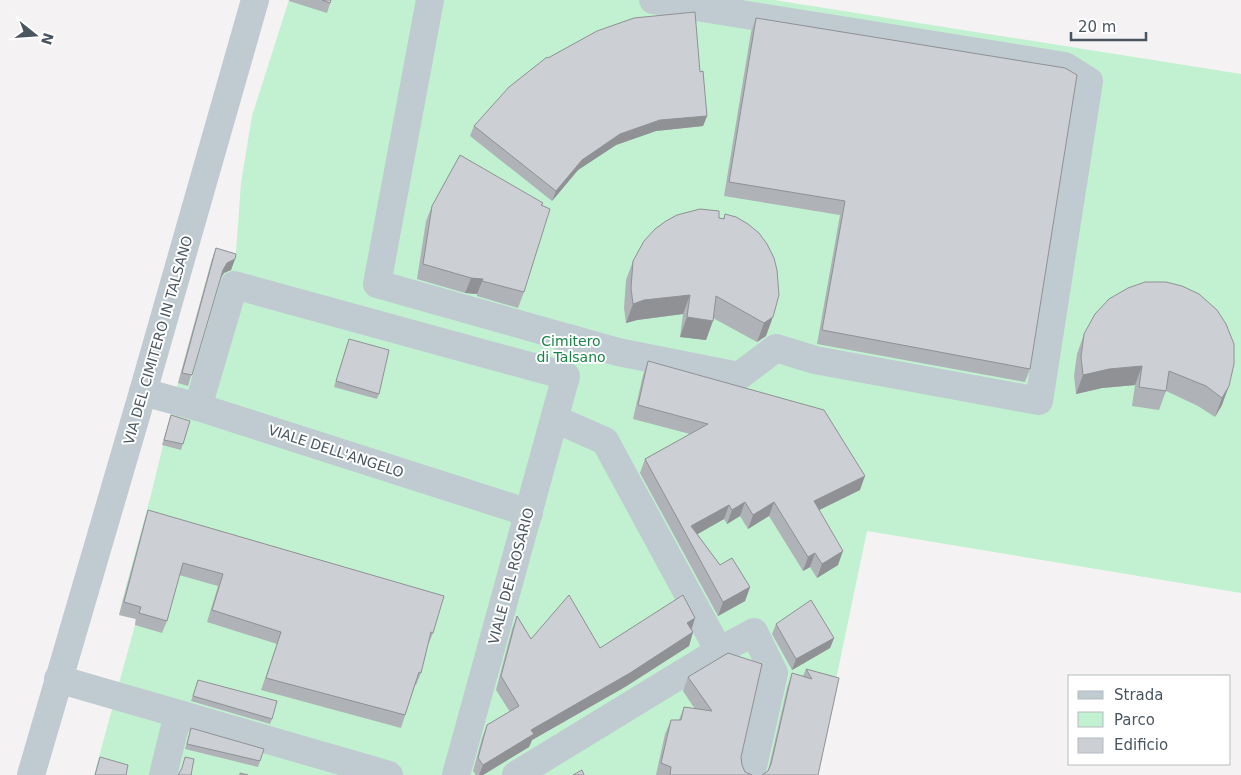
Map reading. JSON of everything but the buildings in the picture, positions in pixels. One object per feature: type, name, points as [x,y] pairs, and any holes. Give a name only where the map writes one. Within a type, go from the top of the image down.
[{"type":"street","name":"VIA DEL CIMITERO IN TALSANO","points":[[31,775],[255,0]]},
{"type":"street","points":[[430,0],[377,284],[618,352],[738,376],[776,348],[815,360],[1039,401],[1089,81],[1065,66],[654,0]]},
{"type":"street","name":"VIALE DEL ROSARIO","points":[[198,407],[234,285],[566,376],[456,775]]},
{"type":"street","name":"VIALE DELL'ANGELO","points":[[143,392],[198,407],[529,513]]},
{"type":"street","points":[[555,418],[605,441],[719,651]]},
{"type":"street","points":[[516,775],[719,651],[754,632],[774,673],[751,775]]},
{"type":"street","points":[[58,679],[389,775]]},
{"type":"street","points":[[163,775],[178,714]]},
{"type":"green space","name":"Cimitero di Talsano","points":[[289,0],[774,0],[1241,74],[1241,593],[867,531],[816,775],[94,775],[135,625],[135,619],[119,615],[122,601],[212,259],[232,264],[236,252],[241,183],[252,116]]}]
